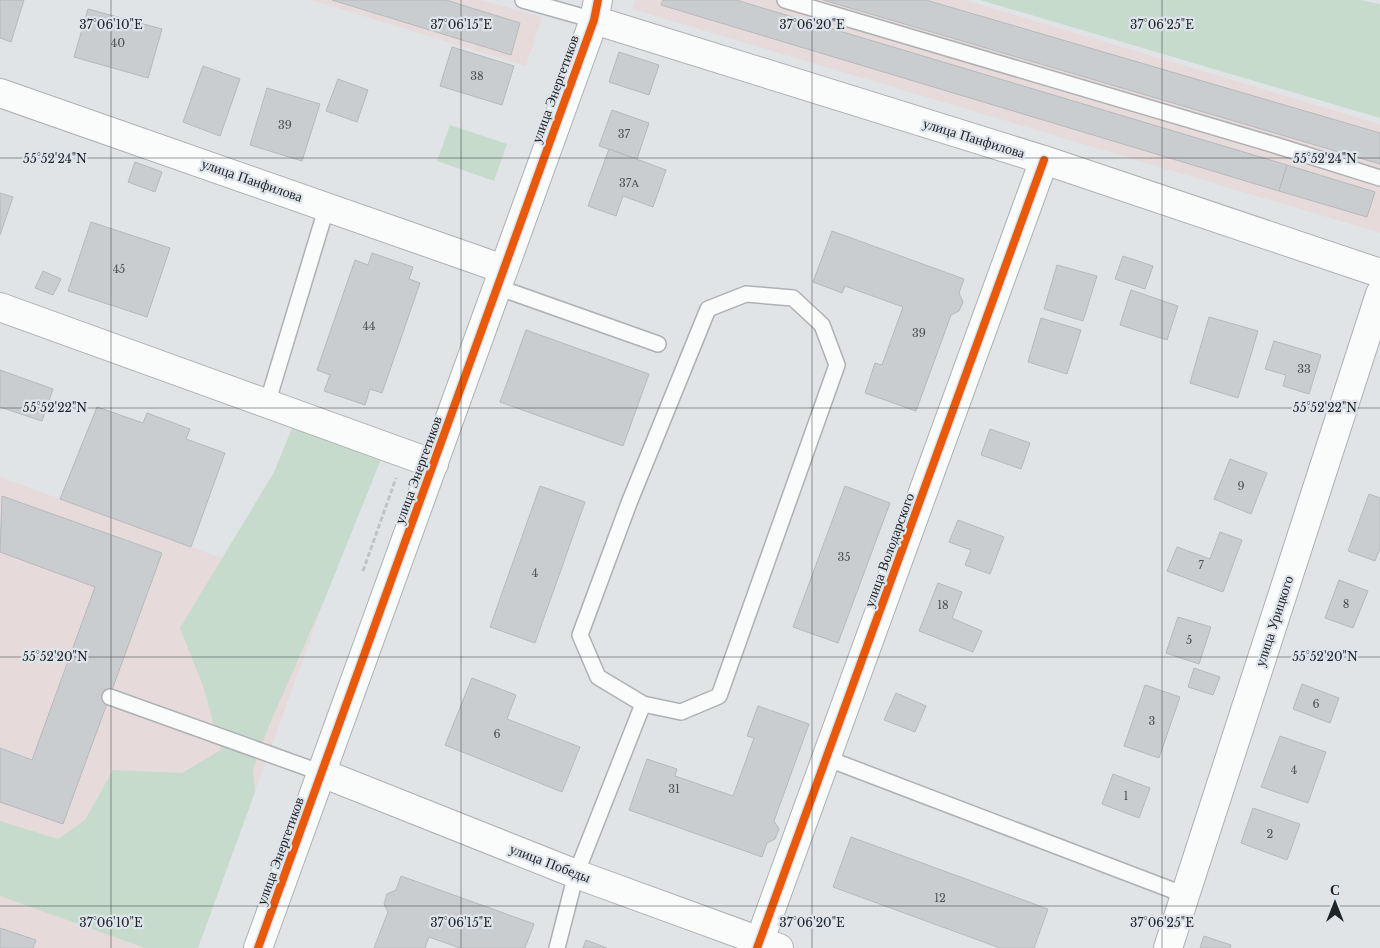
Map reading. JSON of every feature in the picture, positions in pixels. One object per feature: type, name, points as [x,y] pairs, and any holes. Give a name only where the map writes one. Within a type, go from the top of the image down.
[{"type":"street","name":"улица Панфилова","points":[[596,10],[1380,273]]},
{"type":"street","name":"улица Энергетиков","points":[[258,948],[434,464],[596,10]]},
{"type":"street","name":"улица Панфилова","points":[[0,93],[328,206],[500,278]]},
{"type":"street","name":"улица Володарского","points":[[765,946],[826,758],[1044,160]]},
{"type":"street","name":"улица Урицкого","points":[[1168,948],[1380,294]]},
{"type":"street","points":[[0,307],[434,464]]},
{"type":"street","name":"улица Победы","points":[[322,773],[576,874],[765,946]]},
{"type":"lane","points":[[523,0],[596,10]]},
{"type":"lane","points":[[784,0],[1380,178]]},
{"type":"lane","points":[[267,404],[328,206]]},
{"type":"lane","points":[[500,278],[658,344]]},
{"type":"lane","points":[[746,294],[793,298],[822,325],[837,365],[719,696],[681,712],[643,704],[598,677],[580,636],[626,512],[708,309],[746,294]]},
{"type":"lane","points":[[110,696],[322,773]]},
{"type":"lane","points":[[557,948],[576,874],[643,704]]},
{"type":"lane","points":[[826,758],[1185,894]]},
{"type":"shaded area","points":[[311,0],[481,0],[542,17],[526,66]]},
{"type":"shaded area","points":[[635,0],[965,0],[1380,124],[1380,233],[632,9]]},
{"type":"shaded area","points":[[0,477],[326,596],[198,948],[33,948],[36,940],[0,928]]},
{"type":"green space","points":[[980,0],[1360,0],[1380,4],[1380,118]]},
{"type":"green space","points":[[450,125],[507,144],[494,181],[437,161]]},
{"type":"green space","points":[[297,416],[386,447],[326,596],[268,728],[253,769],[255,792],[198,948],[145,948],[0,896],[0,821],[58,839],[85,820],[113,770],[182,773],[221,750],[203,686],[180,628],[274,472]]},
{"type":"building","points":[[0,0],[24,0],[11,42],[0,38]]},
{"type":"building","points":[[332,0],[446,0],[520,23],[511,55]]},
{"type":"building","points":[[663,0],[736,0],[1287,165],[1279,191],[661,5]]},
{"type":"building","points":[[823,0],[926,0],[1380,133],[1380,164]]},
{"type":"building","points":[[88,9],[162,29],[148,78],[74,57]]},
{"type":"building","points":[[452,47],[514,66],[502,105],[440,86]]},
{"type":"building","points":[[619,52],[659,65],[649,95],[609,82]]},
{"type":"building","points":[[203,66],[240,79],[220,136],[183,122]]},
{"type":"building","points":[[338,79],[368,90],[357,122],[326,111]]},
{"type":"building","points":[[267,88],[320,104],[302,161],[250,145]]},
{"type":"building","points":[[612,110],[649,123],[637,159],[599,146]]},
{"type":"building","points":[[609,149],[666,170],[653,207],[623,196],[616,216],[588,206]]},
{"type":"building","points":[[135,162],[162,172],[155,192],[128,182]]},
{"type":"building","points":[[1287,165],[1375,192],[1367,217],[1279,191]]},
{"type":"building","points":[[0,193],[13,197],[0,235]]},
{"type":"building","points":[[91,222],[170,248],[147,317],[68,291]]},
{"type":"building","points":[[832,231],[964,279],[959,293],[963,302],[959,311],[951,315],[916,411],[865,393],[875,363],[882,365],[903,307],[845,286],[842,293],[813,282]]},
{"type":"building","points":[[372,253],[413,267],[409,279],[420,283],[382,393],[370,389],[365,405],[324,391],[330,375],[317,370],[355,260],[368,265]]},
{"type":"building","points":[[1123,256],[1153,266],[1145,289],[1115,279]]},
{"type":"building","points":[[1057,265],[1097,276],[1083,321],[1044,309]]},
{"type":"building","points":[[43,271],[61,279],[53,295],[35,288]]},
{"type":"building","points":[[1131,290],[1178,306],[1167,340],[1120,325]]},
{"type":"building","points":[[1209,317],[1258,331],[1238,398],[1190,383]]},
{"type":"building","points":[[1041,318],[1081,330],[1067,374],[1028,362]]},
{"type":"building","points":[[526,330],[649,374],[623,446],[500,402]]},
{"type":"building","points":[[1274,341],[1321,355],[1309,394],[1283,386],[1286,375],[1265,369]]},
{"type":"building","points":[[0,370],[53,389],[42,421],[0,407]]},
{"type":"building","points":[[97,407],[143,423],[147,413],[190,429],[186,439],[225,453],[191,547],[60,499]]},
{"type":"building","points":[[990,429],[1030,443],[1021,469],[981,455]]},
{"type":"building","points":[[1230,459],[1267,473],[1251,514],[1214,499]]},
{"type":"building","points":[[540,486],[585,502],[535,643],[490,627]]},
{"type":"building","points":[[845,486],[890,503],[838,643],[793,627]]},
{"type":"building","points":[[1369,494],[1380,498],[1380,549],[1375,561],[1348,551]]},
{"type":"building","points":[[2,496],[162,553],[63,824],[0,802],[0,748],[32,760],[95,587],[0,552]]},
{"type":"building","points":[[958,520],[1004,537],[990,574],[965,565],[971,550],[949,542]]},
{"type":"building","points":[[1220,532],[1242,540],[1223,592],[1167,571],[1177,547],[1210,559]]},
{"type":"building","points":[[1339,580],[1368,591],[1353,628],[1325,618]]},
{"type":"building","points":[[938,583],[962,592],[952,618],[982,631],[973,652],[919,631]]},
{"type":"building","points":[[1178,617],[1211,627],[1199,664],[1166,653]]},
{"type":"building","points":[[1194,668],[1220,677],[1213,695],[1188,687]]},
{"type":"building","points":[[472,678],[516,695],[507,719],[580,747],[562,792],[445,745]]},
{"type":"building","points":[[1302,684],[1339,698],[1330,723],[1293,709]]},
{"type":"building","points":[[1145,685],[1180,697],[1159,758],[1124,746]]},
{"type":"building","points":[[896,693],[926,706],[915,732],[884,720]]},
{"type":"building","points":[[758,706],[809,724],[774,821],[779,829],[775,839],[767,843],[762,857],[629,810],[647,759],[677,769],[675,776],[733,796],[754,738],[747,736]]},
{"type":"building","points":[[1280,736],[1326,752],[1308,803],[1261,787]]},
{"type":"building","points":[[1113,774],[1150,788],[1139,818],[1102,804]]},
{"type":"building","points":[[1253,808],[1300,824],[1287,860],[1241,843]]},
{"type":"building","points":[[851,837],[1048,909],[1034,948],[1000,948],[833,887]]},
{"type":"building","points":[[401,876],[534,924],[525,948],[460,948],[429,937],[425,948],[374,948],[388,912],[384,904],[387,894],[396,890]]},
{"type":"building","points":[[0,928],[36,940],[33,948],[0,948]]},
{"type":"building","points":[[1204,936],[1231,945],[1230,948],[1200,948]]},
{"type":"building","points":[[586,940],[607,948],[583,948]]},
{"type":"cycle path","points":[[258,948],[594,20],[598,0]]},
{"type":"cycle path","points":[[757,948],[1044,160]]}]
